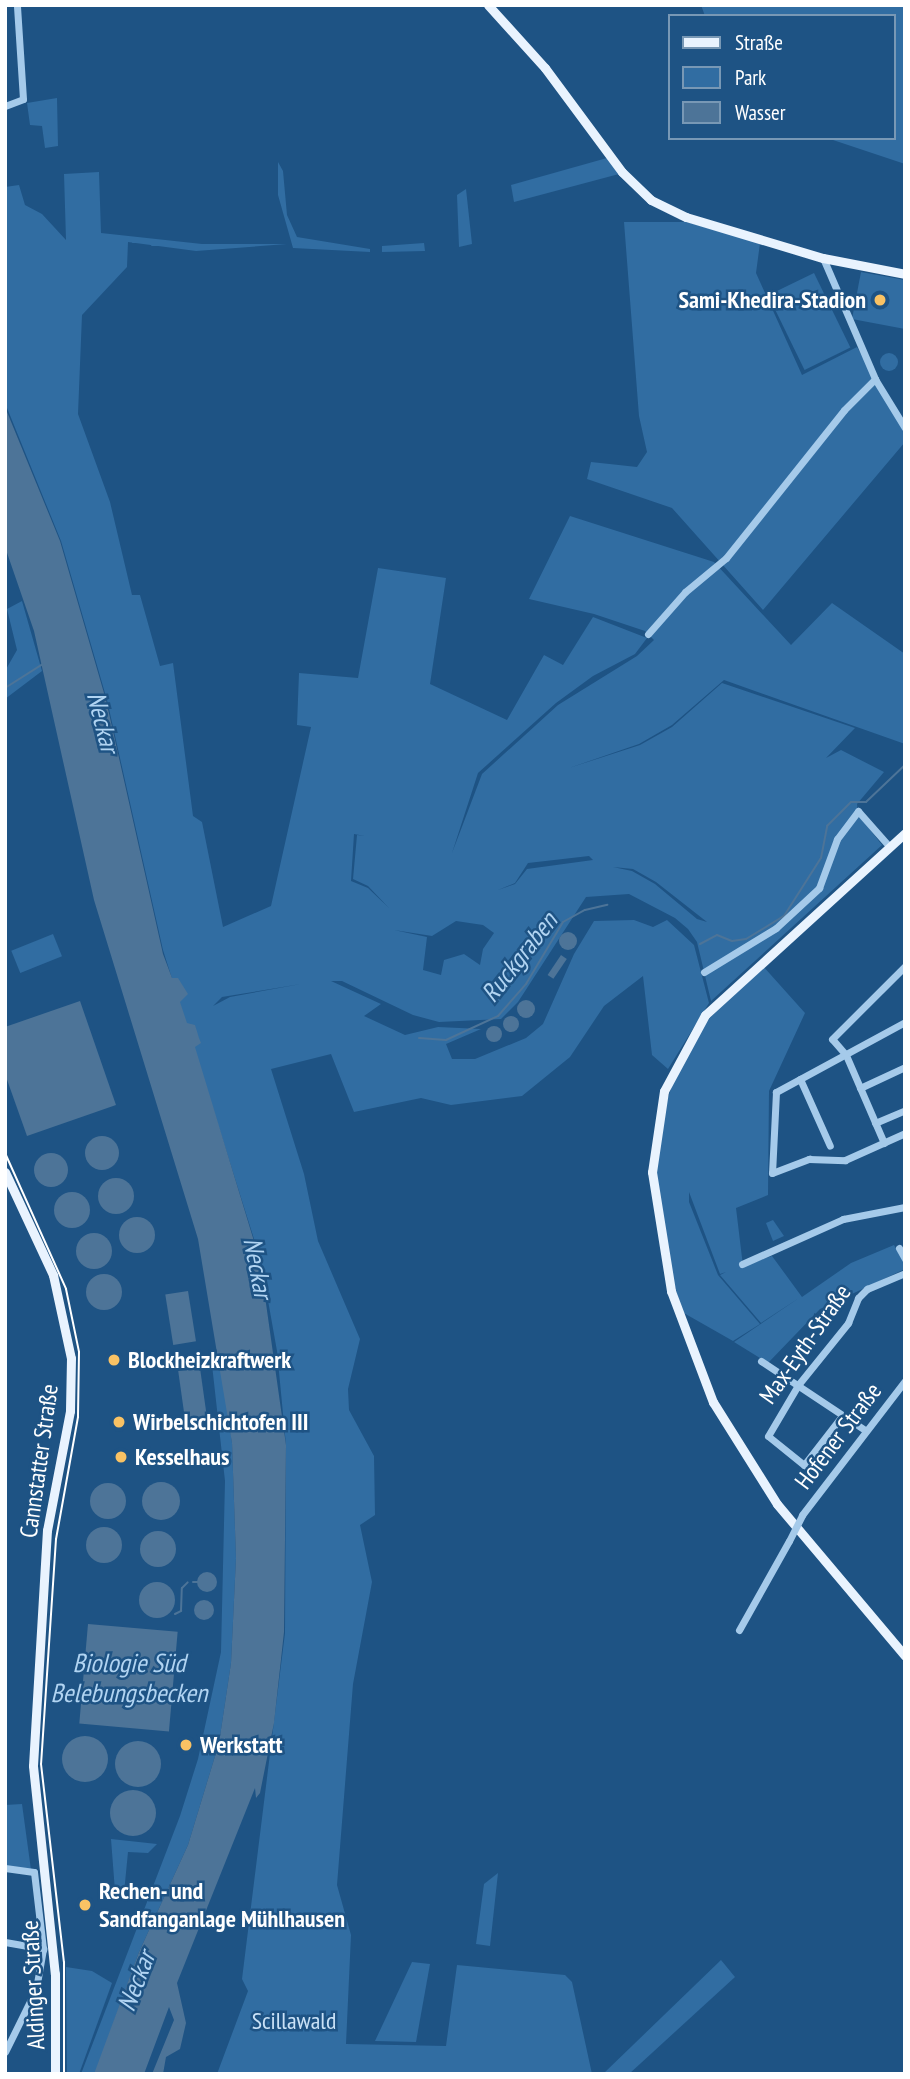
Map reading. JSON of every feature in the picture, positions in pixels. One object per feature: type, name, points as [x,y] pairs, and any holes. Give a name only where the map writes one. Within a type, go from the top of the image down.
[{"type":"main road","points":[[488,5],[545,68],[622,172],[651,200],[686,217],[823,258],[905,274]]},
{"type":"main road","points":[[905,833],[725,994],[698,1025],[664,1091],[653,1153],[656,1219],[678,1314],[713,1402],[753,1470],[905,1656]]},
{"type":"main road","name":"Cannstatter Straße","points":[[5,1172],[53,1275],[71,1358],[70,1411],[47,1530],[41,1684]]},
{"type":"main road","name":"Aldinger Straße","points":[[41,1684],[32,1787],[56,1978],[55,2074]]},
{"type":"street","points":[[5,106],[23,99],[17,5]]},
{"type":"street","points":[[823,258],[875,379],[905,428]]},
{"type":"street","points":[[648,634],[685,592],[726,558],[844,410],[875,379]]},
{"type":"street","points":[[704,972],[776,928],[818,888],[836,839],[858,811],[888,846]]},
{"type":"street","points":[[884,1143],[846,1055],[832,1035],[905,966]]},
{"type":"street","points":[[905,1022],[774,1096],[772,1173],[810,1159],[845,1160],[905,1133]]},
{"type":"street","points":[[860,1088],[905,1067]]},
{"type":"street","points":[[800,1079],[830,1146]]},
{"type":"street","points":[[876,1123],[905,1110]]},
{"type":"street","points":[[742,1264],[843,1219],[905,1207]]},
{"type":"street","points":[[899,1248],[905,1259]]},
{"type":"street","name":"Max-Eyth-Straße","points":[[842,1416],[804,1465],[768,1436],[798,1385],[848,1323],[858,1298],[867,1289],[905,1273]]},
{"type":"street","points":[[761,1361],[865,1430]]},
{"type":"street","name":"Hofener Straße","points":[[738,1630],[802,1515],[905,1381]]},
{"type":"street","name":"Aldinger Straße","points":[[5,1868],[34,1872],[43,1949],[36,1989],[5,2052]]},
{"type":"street","name":"Aldinger Straße","points":[[5,1942],[43,1949]]},
{"type":"green space","points":[[701,5],[905,5],[905,164],[833,140],[896,140],[896,14],[704,14]]},
{"type":"green space","points":[[57,98],[58,146],[45,148],[42,126],[30,125],[27,103]]},
{"type":"green space","points":[[607,158],[619,174],[514,202],[511,185]]},
{"type":"green space","points":[[278,162],[283,171],[287,215],[297,237],[370,249],[370,252],[293,248],[278,195]]},
{"type":"green space","name":"Scillawald","points":[[99,172],[101,233],[202,244],[287,244],[196,251],[128,242],[127,267],[82,315],[78,414],[110,502],[132,595],[140,595],[160,666],[173,663],[193,816],[202,822],[223,927],[271,906],[311,727],[297,725],[299,673],[358,678],[378,568],[446,578],[430,684],[507,720],[544,655],[563,665],[593,617],[647,638],[635,654],[593,676],[556,703],[478,773],[452,853],[482,774],[558,705],[637,656],[654,640],[645,631],[594,614],[529,599],[570,516],[714,562],[791,645],[832,603],[905,654],[905,744],[724,680],[672,725],[639,744],[569,768],[640,745],[672,727],[722,683],[855,728],[826,758],[841,750],[884,772],[857,804],[858,814],[882,845],[711,1001],[697,942],[688,929],[675,918],[629,894],[586,897],[518,1002],[501,1019],[439,1022],[413,1015],[342,981],[331,981],[381,1004],[364,1016],[405,1035],[438,1027],[481,1029],[446,1044],[452,1059],[475,1059],[526,1038],[543,1024],[574,954],[594,921],[634,920],[653,927],[667,920],[694,945],[709,1003],[668,1069],[652,1055],[643,976],[604,1006],[570,1057],[522,1096],[451,1105],[421,1098],[354,1112],[331,1054],[271,1069],[304,1174],[318,1241],[360,1339],[348,1389],[349,1410],[374,1456],[375,1515],[360,1525],[372,1582],[353,1684],[337,1885],[351,1935],[346,2044],[446,2046],[457,1965],[565,1975],[572,1982],[592,2074],[217,2074],[248,1991],[242,1979],[285,1633],[286,1445],[277,1351],[261,1261],[163,950],[107,700],[61,541],[5,403],[5,187],[19,185],[25,205],[42,214],[66,240],[64,174]],"holes":[[[354,834],[365,836],[357,835],[353,879],[368,886],[389,908],[368,888],[351,881]],[[589,856],[593,860],[527,869],[515,884],[498,890],[515,883],[528,863]],[[613,867],[633,869],[656,882],[707,922],[697,919],[655,884],[632,871]],[[456,921],[483,925],[494,933],[483,949],[480,965],[464,954],[444,960],[441,975],[423,970],[427,937],[394,930],[432,936]],[[301,984],[230,997],[213,1006],[222,997]]]},
{"type":"green space","points":[[466,189],[472,244],[459,247],[457,195]]},
{"type":"green space","points":[[624,222],[687,222],[760,243],[756,273],[802,375],[857,347],[905,431],[905,442],[763,610],[672,508],[587,479],[591,462],[637,467],[647,452],[639,416]]},
{"type":"green space","points":[[424,243],[425,251],[382,252],[382,246]]},
{"type":"green space","name":"Sami-Khedira-Stadion","points":[[861,272],[905,280],[905,329],[852,319]]},
{"type":"green space","points":[[814,273],[850,348],[805,370],[768,295]]},
{"type":"green space","points":[[889,353],[895,356],[898,362],[895,368],[889,371],[883,368],[880,362],[883,356]]},
{"type":"green space","points":[[22,601],[42,671],[5,699],[5,671],[17,650],[7,609]]},
{"type":"green space","points":[[53,934],[62,956],[20,973],[11,951]]},
{"type":"green space","points":[[762,965],[805,1013],[769,1091],[768,1195],[736,1208],[743,1266],[772,1256],[802,1297],[851,1263],[894,1245],[905,1264],[905,1269],[820,1309],[768,1363],[734,1342],[799,1298],[761,1323],[720,1275],[726,1272],[720,1274],[689,1192],[689,1202],[718,1275],[760,1324],[733,1341],[682,1312],[670,1268],[656,1173],[666,1104],[676,1073],[702,1026]]},
{"type":"green space","points":[[773,1220],[784,1236],[773,1241],[766,1223]]},
{"type":"green space","points":[[220,1354],[232,1443],[236,1558],[231,1663],[219,1743],[188,1845],[139,1952],[95,2074],[81,2074],[180,1816],[198,1759],[221,1652],[225,1481],[211,1356]]},
{"type":"green space","points":[[22,1804],[31,1870],[5,1866],[5,1805]]},
{"type":"green space","points":[[111,1839],[157,1844],[148,1853],[128,1852],[124,1893],[115,1891]]},
{"type":"green space","points":[[498,1873],[490,1946],[476,1944],[484,1884]]},
{"type":"green space","points":[[721,1960],[735,1977],[629,2074],[603,2074]]},
{"type":"green space","points":[[412,1962],[430,1964],[416,2042],[375,2041]]},
{"type":"green space","points":[[66,1967],[92,1971],[112,1983],[79,2074],[67,2074]]},
{"type":"water","name":"Neckar","points":[[5,407],[60,541],[106,700],[163,954],[172,978],[178,978],[188,994],[180,1002],[187,1023],[195,1025],[201,1043],[195,1047],[260,1261],[286,1445],[284,1632],[274,1723],[260,1793],[256,1798],[255,1788],[177,1983],[186,2023],[180,2049],[166,2057],[163,2074],[152,2074],[174,2020],[169,2007],[144,2074],[94,2074],[139,1952],[188,1845],[219,1743],[231,1663],[236,1558],[232,1443],[198,1239],[94,900],[34,631],[5,547]]},
{"type":"water","points":[[568,932],[574,935],[577,941],[574,947],[568,950],[562,947],[559,941],[562,935]]},
{"type":"water","points":[[561,955],[567,959],[553,979],[548,975]]},
{"type":"water","points":[[526,1000],[532,1003],[535,1009],[532,1015],[526,1018],[520,1015],[517,1009],[520,1003]]},
{"type":"water","points":[[80,1001],[116,1105],[27,1136],[5,1074],[5,1027]]},
{"type":"water","points":[[508,1016],[514,1016],[519,1024],[517,1030],[508,1032],[503,1027],[503,1021]]},
{"type":"water","points":[[491,1026],[497,1026],[502,1034],[500,1040],[491,1042],[486,1037],[486,1031]]},
{"type":"water","points":[[102,1136],[114,1141],[119,1153],[114,1165],[102,1170],[90,1165],[85,1153],[90,1141]]},
{"type":"water","points":[[51,1153],[63,1158],[68,1170],[63,1182],[51,1187],[39,1182],[34,1170],[39,1158]]},
{"type":"water","points":[[116,1178],[129,1183],[134,1196],[129,1209],[116,1214],[103,1209],[98,1196],[103,1183]]},
{"type":"water","points":[[72,1192],[84,1198],[90,1210],[84,1222],[72,1228],[60,1222],[54,1210],[60,1198]]},
{"type":"water","points":[[137,1217],[150,1222],[155,1235],[150,1248],[137,1253],[124,1248],[119,1235],[124,1222]]},
{"type":"water","points":[[94,1233],[107,1238],[112,1251],[107,1264],[94,1269],[81,1264],[76,1251],[81,1238]]},
{"type":"water","points":[[104,1274],[117,1279],[122,1292],[117,1305],[104,1310],[91,1305],[86,1292],[91,1279]]},
{"type":"water","points":[[188,1291],[196,1341],[173,1345],[165,1295]]},
{"type":"water","points":[[200,1368],[207,1417],[185,1420],[178,1371]]},
{"type":"water","points":[[161,1482],[174,1488],[180,1501],[174,1514],[161,1520],[148,1514],[142,1501],[148,1488]]},
{"type":"water","points":[[108,1483],[121,1488],[126,1501],[121,1514],[108,1519],[95,1514],[90,1501],[95,1488]]},
{"type":"water","points":[[104,1527],[117,1532],[122,1545],[117,1558],[104,1563],[91,1558],[86,1545],[91,1532]]},
{"type":"water","points":[[158,1531],[171,1536],[176,1549],[171,1562],[158,1567],[145,1562],[140,1549],[145,1536]]},
{"type":"water","points":[[207,1572],[214,1575],[217,1582],[214,1589],[207,1592],[200,1589],[197,1582],[200,1575]]},
{"type":"water","points":[[157,1582],[170,1587],[175,1600],[170,1613],[157,1618],[144,1613],[139,1600],[144,1587]]},
{"type":"water","points":[[204,1600],[211,1603],[214,1610],[211,1617],[204,1620],[197,1617],[194,1610],[197,1603]]},
{"type":"water","name":"Biologie Süd Belebungsbecken","points":[[88,1624],[178,1632],[169,1731],[79,1724]]},
{"type":"water","points":[[85,1736],[101,1743],[108,1759],[101,1775],[85,1782],[69,1775],[62,1759],[69,1743]]},
{"type":"water","points":[[138,1741],[154,1748],[161,1764],[154,1780],[138,1787],[122,1780],[115,1764],[122,1748]]},
{"type":"water","points":[[133,1790],[149,1797],[156,1813],[149,1829],[133,1836],[117,1829],[110,1813],[117,1797]]},
{"type":"waterway","points":[[5,688],[43,664]]},
{"type":"waterway","name":"Ruckgraben","points":[[700,944],[717,935],[732,941],[746,939],[784,916],[821,858],[827,826],[851,802],[866,802],[905,765]]},
{"type":"waterway","name":"Ruckgraben","points":[[419,1038],[446,1040],[498,1016],[526,984],[563,922],[585,910],[607,905]]},
{"type":"waterway","points":[[175,1614],[181,1611],[182,1588],[188,1582]]},
{"type":"waterway","points":[[193,1582],[198,1582]]},
{"type":"tram line","points":[[5,1153],[66,1289],[79,1352],[78,1417],[56,1539],[41,1764],[64,1962],[64,2074]]},
{"type":"place","name":"Sami-Khedira-Stadion","points":[[880,300]]},
{"type":"place","name":"Blockheizkraftwerk","points":[[114,1360]]},
{"type":"place","name":"Wirbelschichtofen III","points":[[119,1422]]},
{"type":"place","name":"Kesselhaus","points":[[121,1457]]},
{"type":"place","name":"Werkstatt","points":[[186,1745]]},
{"type":"place","name":"Rechen- und Sandfanganlage Mühlhausen","points":[[85,1905]]}]
